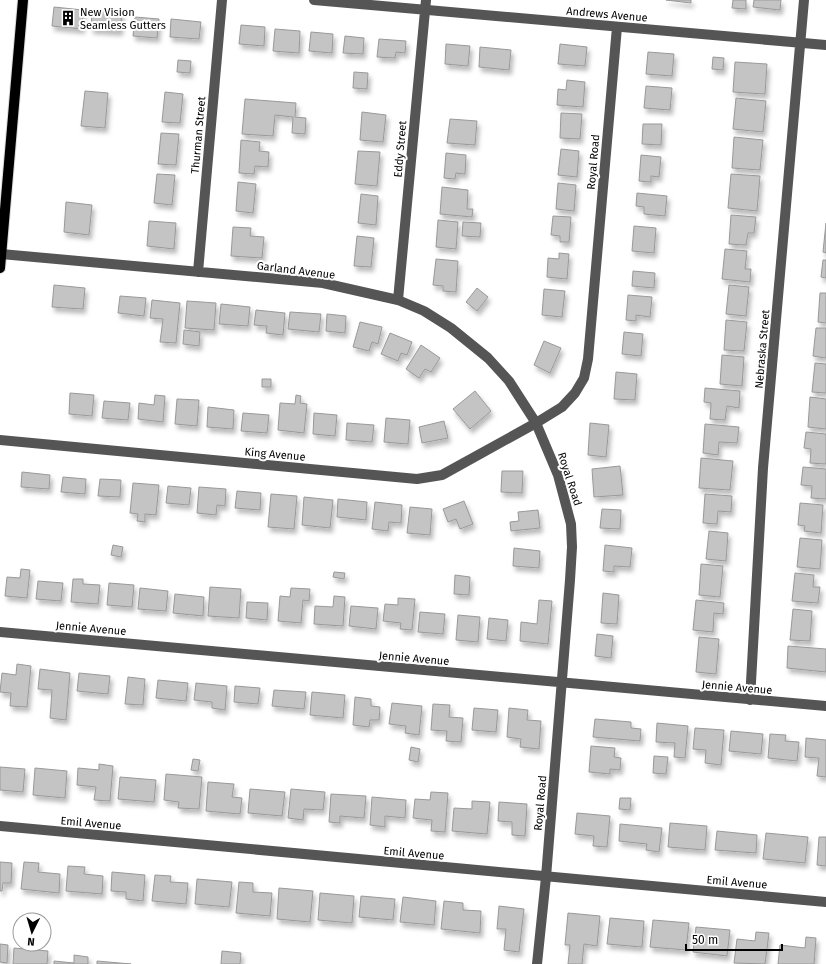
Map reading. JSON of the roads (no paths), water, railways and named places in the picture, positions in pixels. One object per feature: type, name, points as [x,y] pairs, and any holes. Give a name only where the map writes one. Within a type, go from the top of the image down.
[{"type":"main road","points":[[0,268],[23,0]]},
{"type":"street","name":"Thurman Street","points":[[198,272],[222,0]]},
{"type":"street","name":"Andrews Avenue","points":[[314,0],[426,5],[617,27],[826,46]]},
{"type":"street","name":"Nebraska Street","points":[[750,700],[763,468],[804,0]]},
{"type":"street","name":"Eddy Street","points":[[398,300],[426,5]]},
{"type":"street","name":"Royal Road","points":[[538,964],[562,683],[571,561],[571,524],[558,475],[536,424],[562,407],[576,393],[584,378],[588,359],[617,27]]},
{"type":"street","name":"Garland Avenue","points":[[1,254],[323,283],[398,300],[424,312],[451,328],[488,358],[509,381],[536,424]]},
{"type":"street","name":"King Avenue","points":[[0,440],[417,479],[442,475],[536,424]]},
{"type":"street","name":"Jennie Avenue","points":[[0,632],[826,706]]},
{"type":"street","name":"Emil Avenue","points":[[0,826],[826,902]]},
{"type":"place","name":"New Vision Seamless Gutters","points":[[68,18]]}]
